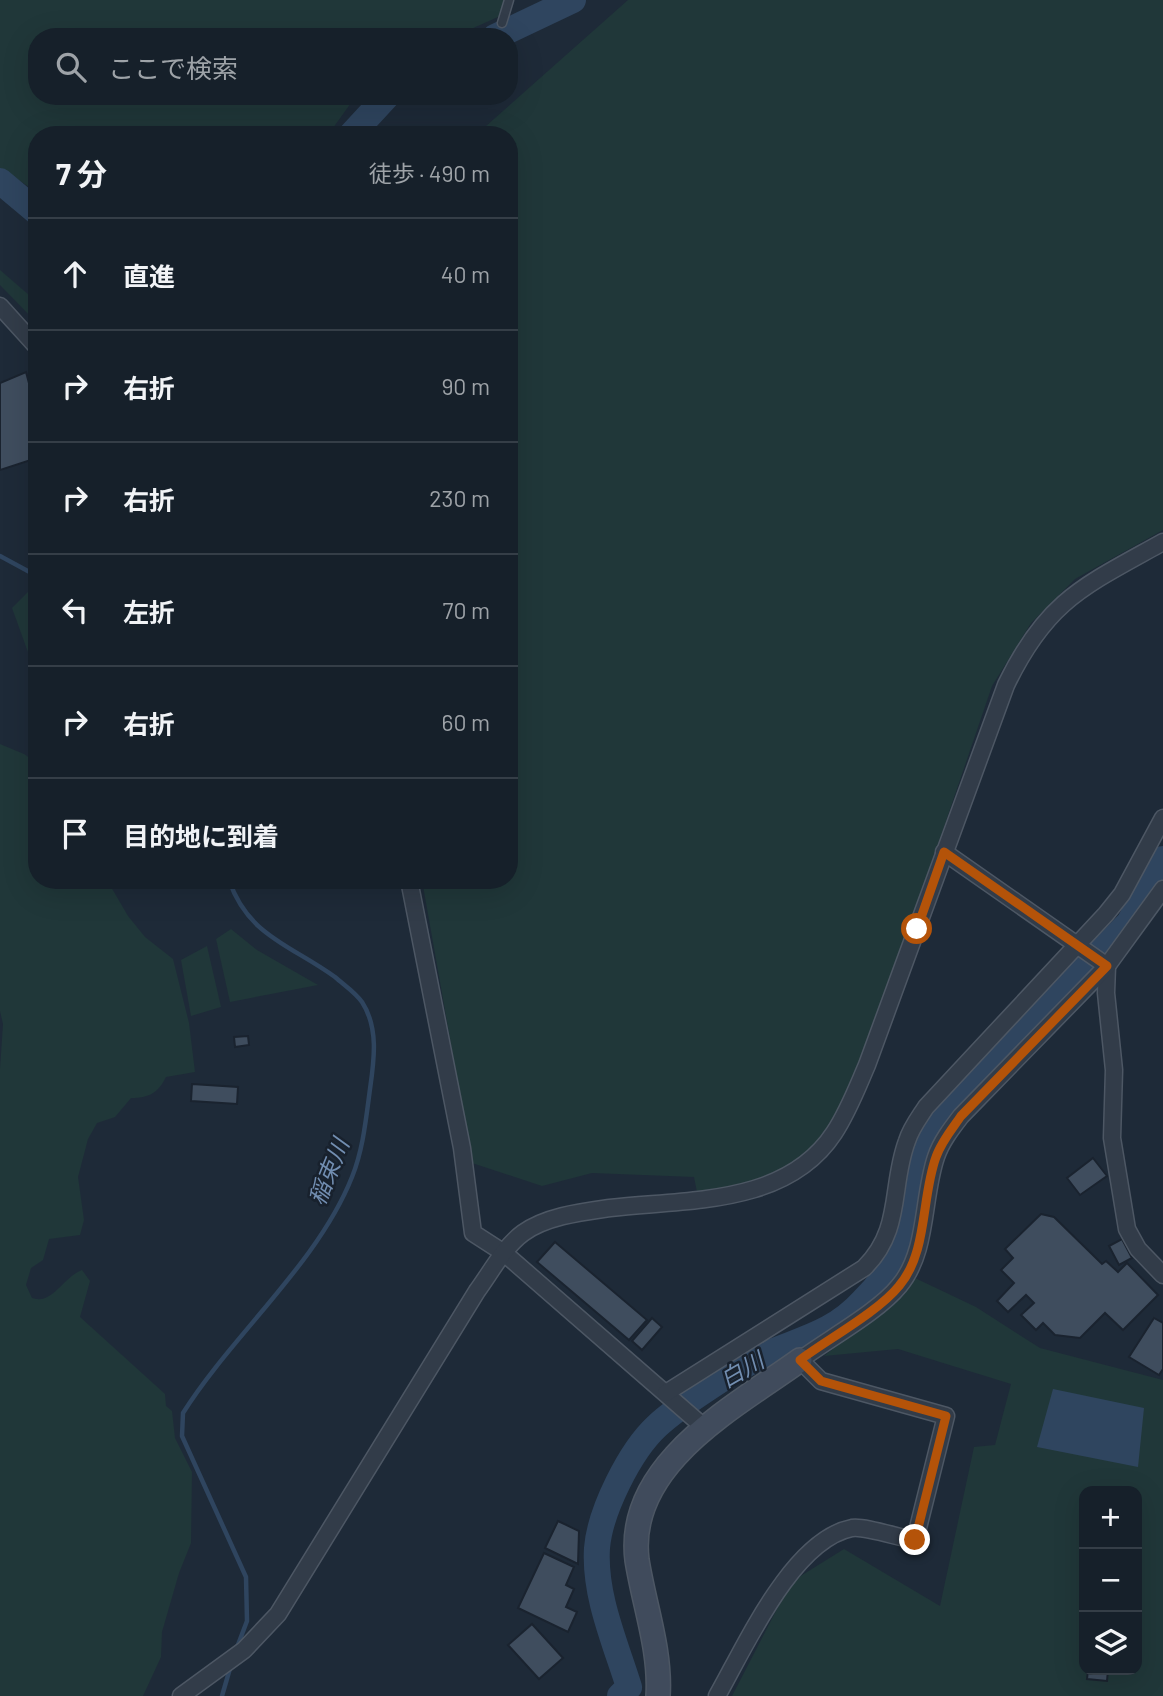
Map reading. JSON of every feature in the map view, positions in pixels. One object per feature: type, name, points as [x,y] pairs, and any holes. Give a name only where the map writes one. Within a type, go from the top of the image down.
[{"type":"street","points":[[0,306],[28,336]]},
{"type":"street","points":[[181,1696],[244,1650],[278,1614],[477,1292],[504,1253],[523,1233],[551,1220],[592,1210],[756,1191],[787,1177],[821,1150],[846,1113],[867,1065],[1006,685],[1034,633],[1082,587],[1163,542]]},
{"type":"street","points":[[666,1393],[864,1268],[876,1256],[890,1227],[906,1143],[914,1125],[926,1107],[1122,894],[1163,818]]},
{"type":"street","points":[[944,852],[1074,947],[1107,966]]},
{"type":"street","points":[[411,889],[462,1148],[473,1233],[504,1253],[705,1428]]},
{"type":"street","points":[[659,1696],[657,1662],[637,1555],[638,1534],[648,1498],[663,1470],[705,1428],[888,1297],[901,1284],[918,1245],[930,1177],[946,1137],[961,1116],[1107,966],[1163,889]]},
{"type":"street","points":[[1107,966],[1106,993],[1114,1070],[1111,1129],[1127,1229],[1138,1249],[1163,1275]]},
{"type":"street","points":[[717,1696],[786,1577],[830,1537],[854,1528],[915,1540],[946,1416],[821,1381],[800,1360]]},
{"type":"lane","points":[[502,23],[509,0]]},
{"type":"green space","points":[[0,0],[512,0],[507,13],[473,28],[28,28],[28,105],[350,105],[334,126],[28,126],[28,186],[0,168]]},
{"type":"green space","points":[[628,0],[1163,0],[1163,530],[1075,579],[1031,623],[992,686],[884,1003],[834,1121],[812,1148],[782,1169],[746,1186],[697,1192],[694,1177],[592,1173],[542,1186],[472,1163],[424,889],[518,889],[518,126],[486,126],[510,105],[518,105],[518,98]]},
{"type":"green space","points":[[0,270],[28,294],[28,314],[0,285]]},
{"type":"green space","points":[[28,592],[28,652],[12,608]]},
{"type":"green space","points":[[0,744],[28,757],[28,889],[112,889],[128,916],[145,937],[173,959],[189,1023],[195,1072],[166,1077],[152,1094],[131,1098],[115,1117],[97,1123],[88,1139],[78,1177],[84,1220],[80,1235],[49,1239],[43,1260],[31,1268],[26,1285],[32,1298],[46,1298],[82,1270],[90,1281],[80,1317],[165,1394],[166,1406],[172,1411],[175,1438],[192,1472],[191,1543],[179,1573],[162,1632],[161,1657],[143,1696],[0,1696],[0,1069],[3,1024],[0,1011]]},
{"type":"green space","points":[[231,929],[257,950],[318,985],[230,1002],[216,939]]},
{"type":"green space","points":[[207,946],[221,1007],[191,1016],[181,960]]},
{"type":"green space","points":[[915,1278],[976,1307],[1040,1348],[1163,1380],[1163,1696],[732,1696],[791,1582],[844,1549],[940,1606],[974,1447],[995,1445],[1011,1384],[898,1349],[824,1356],[901,1294]]},
{"type":"water","points":[[1053,1389],[1144,1408],[1138,1467],[1037,1447]]},
{"type":"building","points":[[26,372],[28,461],[0,470],[0,383]]},
{"type":"building","points":[[248,1036],[249,1045],[235,1047],[234,1037]]},
{"type":"building","points":[[192,1084],[238,1087],[237,1104],[191,1101]]},
{"type":"building","points":[[1093,1158],[1107,1176],[1080,1195],[1067,1178]]},
{"type":"building","points":[[1041,1214],[1054,1217],[1102,1264],[1106,1261],[1118,1272],[1127,1263],[1158,1295],[1123,1330],[1105,1313],[1080,1338],[1055,1335],[1043,1323],[1036,1330],[1021,1315],[1034,1303],[1026,1295],[1008,1312],[997,1301],[1014,1283],[1001,1270],[1013,1258],[1005,1249]]},
{"type":"building","points":[[1122,1239],[1132,1258],[1119,1265],[1109,1246]]},
{"type":"building","points":[[555,1242],[647,1320],[629,1340],[537,1262]]},
{"type":"building","points":[[652,1318],[662,1327],[642,1350],[632,1341]]},
{"type":"building","points":[[1154,1318],[1163,1323],[1163,1369],[1159,1375],[1129,1357]]},
{"type":"building","points":[[558,1521],[579,1531],[578,1564],[545,1548]]},
{"type":"building","points":[[544,1553],[574,1567],[566,1585],[574,1589],[566,1607],[577,1612],[568,1632],[518,1608]]},
{"type":"building","points":[[532,1624],[563,1658],[539,1679],[508,1645]]},
{"type":"building","points":[[1087,1675],[1108,1675],[1107,1681],[1087,1679]]},
{"type":"waterway","points":[[514,28],[573,0]]},
{"type":"waterway","points":[[359,126],[379,105]]},
{"type":"waterway","points":[[0,181],[28,204]]},
{"type":"waterway","name":"稲束川","points":[[0,556],[28,571]]},
{"type":"waterway","name":"白川","points":[[620,1696],[629,1687],[602,1601],[597,1548],[610,1500],[637,1450],[657,1426],[692,1399],[762,1356],[816,1335],[840,1321],[875,1289],[890,1268],[901,1245],[912,1178],[932,1122],[1129,923],[1163,859]]},
{"type":"waterway","points":[[233,889],[247,914],[259,927],[335,977],[359,998],[371,1023],[374,1045],[372,1078],[361,1145],[356,1167],[337,1209],[297,1269],[225,1355],[183,1413],[182,1436],[246,1577],[247,1621],[236,1650]]},
{"type":"waterway","points":[[222,1696],[231,1665]]},
{"type":"route","points":[[915,1540],[946,1416],[821,1381],[800,1360],[888,1297],[901,1284],[918,1245],[930,1177],[936,1155],[946,1137],[961,1116],[1107,966],[1074,947],[944,852],[917,929]]}]
